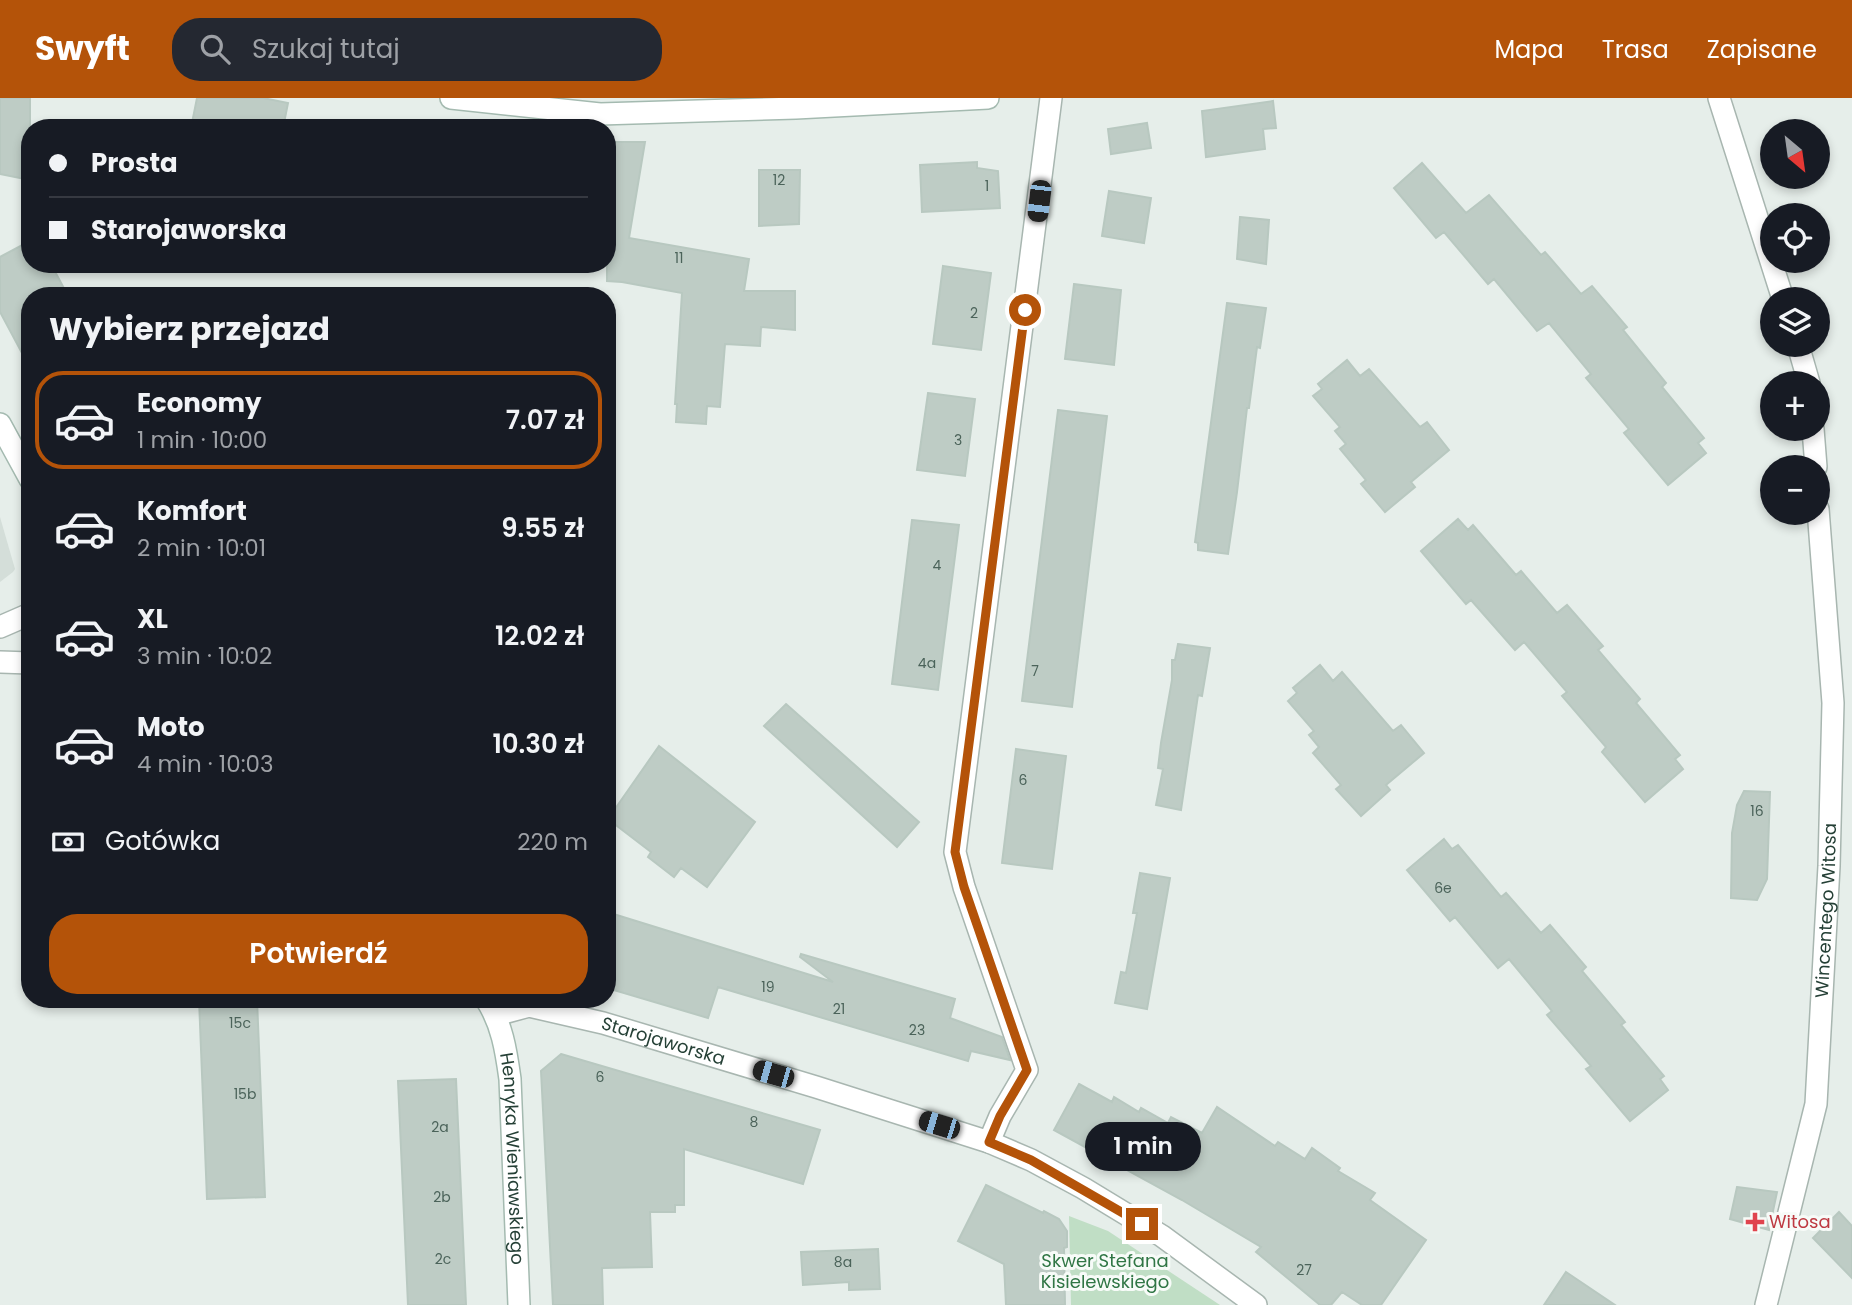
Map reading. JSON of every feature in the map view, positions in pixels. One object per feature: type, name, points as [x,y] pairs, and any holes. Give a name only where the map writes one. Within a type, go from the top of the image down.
[{"type":"street","points":[[451,98],[600,114],[988,98]]},
{"type":"street","points":[[989,1142],[1000,1116],[1027,1070],[964,887],[955,852],[1051,98]]},
{"type":"street","points":[[1719,98],[1779,287]]},
{"type":"street","points":[[0,424],[21,463]]},
{"type":"street","name":"Wincentego Witosa","points":[[1766,1305],[1816,1104],[1829,866],[1833,703],[1819,525]]},
{"type":"street","points":[[0,626],[21,618]]},
{"type":"street","points":[[0,662],[21,663]]},
{"type":"street","name":"Henryka Wieniawskiego","points":[[491,1008],[506,1048],[510,1079],[519,1305]]},
{"type":"street","name":"Starojaworska","points":[[538,1008],[590,1020],[816,1087],[989,1142],[1031,1160],[1083,1188],[1162,1236],[1256,1305]]},
{"type":"shaded area","points":[[0,517],[15,569],[0,582]]},
{"type":"green space","name":"Skwer Stefana Kisielewskiego","points":[[1069,1216],[1108,1231],[1220,1305],[1071,1305]]},
{"type":"building","points":[[0,98],[30,98],[30,119],[21,119],[21,178],[0,174]]},
{"type":"building","points":[[197,98],[263,98],[288,103],[285,119],[193,119]]},
{"type":"building","points":[[1273,101],[1276,128],[1263,129],[1265,149],[1206,157],[1202,111]]},
{"type":"building","points":[[1147,123],[1151,148],[1111,154],[1108,129]]},
{"type":"building","points":[[616,142],[645,142],[629,238],[749,259],[744,291],[795,291],[795,330],[761,327],[760,346],[725,344],[720,407],[707,406],[706,424],[676,422],[682,293],[607,281],[607,273],[616,273]]},
{"type":"building","points":[[977,162],[977,168],[998,171],[1000,208],[922,212],[920,165]]},
{"type":"building","points":[[1422,163],[1466,213],[1489,195],[1541,255],[1545,252],[1581,294],[1592,286],[1627,327],[1623,330],[1666,383],[1662,387],[1704,438],[1698,443],[1706,453],[1668,485],[1624,433],[1629,429],[1586,378],[1591,374],[1549,323],[1537,331],[1494,279],[1488,284],[1444,232],[1436,238],[1394,188]]},
{"type":"building","points":[[759,170],[800,170],[799,224],[759,226]]},
{"type":"building","points":[[1109,191],[1151,198],[1144,243],[1102,236]]},
{"type":"building","points":[[1240,217],[1269,220],[1266,264],[1237,259]]},
{"type":"building","points":[[21,246],[21,273],[56,273],[63,287],[21,287],[21,351],[0,312],[0,257]]},
{"type":"building","points":[[943,266],[991,273],[981,350],[933,344]]},
{"type":"building","points":[[1074,284],[1121,290],[1114,365],[1065,359]]},
{"type":"building","points":[[1227,303],[1266,308],[1247,408],[1228,554],[1198,550],[1198,543],[1195,542]]},
{"type":"building","points":[[1347,360],[1360,376],[1369,369],[1420,427],[1427,422],[1449,450],[1411,482],[1415,487],[1385,512],[1361,484],[1366,480],[1340,449],[1346,444],[1335,431],[1340,427],[1313,396],[1322,389],[1318,384]]},
{"type":"building","points":[[928,393],[975,399],[965,476],[917,470]]},
{"type":"building","points":[[1058,410],[1107,416],[1072,707],[1022,701]]},
{"type":"building","points":[[1458,519],[1468,530],[1473,525],[1516,575],[1521,571],[1557,613],[1567,605],[1603,646],[1598,650],[1640,699],[1636,703],[1680,755],[1675,759],[1683,769],[1645,802],[1602,752],[1606,747],[1562,696],[1567,692],[1524,642],[1515,650],[1471,600],[1466,604],[1421,551]]},
{"type":"building","points":[[912,520],[959,525],[938,690],[892,684]]},
{"type":"building","points":[[1178,644],[1210,648],[1202,696],[1198,695],[1181,810],[1156,805],[1163,769],[1158,768],[1172,680],[1172,660],[1175,660]]},
{"type":"building","points":[[1320,665],[1333,681],[1342,672],[1393,731],[1401,725],[1424,753],[1386,785],[1390,790],[1361,816],[1336,789],[1341,785],[1313,753],[1319,747],[1309,735],[1314,731],[1288,701],[1297,693],[1293,688]]},
{"type":"building","points":[[786,704],[919,822],[897,847],[764,726]]},
{"type":"building","points":[[659,746],[755,822],[707,887],[681,868],[674,877],[648,857],[651,852],[616,825],[616,808]]},
{"type":"building","points":[[1016,749],[1066,756],[1052,869],[1002,863]]},
{"type":"building","points":[[1744,791],[1770,792],[1767,879],[1757,900],[1731,898],[1732,833],[1737,805]]},
{"type":"building","points":[[1444,839],[1452,849],[1458,845],[1501,897],[1506,893],[1541,933],[1550,925],[1586,967],[1582,971],[1625,1022],[1621,1025],[1664,1076],[1660,1079],[1668,1090],[1630,1121],[1586,1069],[1591,1066],[1547,1015],[1552,1011],[1509,959],[1498,968],[1455,917],[1450,921],[1407,870]]},
{"type":"building","points":[[1140,873],[1170,878],[1147,1009],[1115,1003],[1121,972],[1126,973],[1137,913],[1133,913]]},
{"type":"building","points":[[616,915],[833,982],[800,957],[801,954],[955,999],[950,1018],[1002,1037],[1010,1060],[971,1051],[968,1061],[718,987],[708,1018],[616,991]]},
{"type":"building","points":[[199,1008],[257,1008],[265,1197],[207,1199]]},
{"type":"building","points":[[561,1054],[820,1130],[803,1184],[684,1149],[684,1205],[675,1205],[675,1212],[650,1212],[652,1267],[602,1268],[603,1305],[553,1305],[541,1071]]},
{"type":"building","points":[[456,1079],[466,1305],[408,1305],[398,1081]]},
{"type":"building","points":[[1079,1084],[1112,1102],[1114,1097],[1139,1112],[1141,1108],[1168,1123],[1171,1117],[1202,1133],[1217,1107],[1275,1146],[1278,1142],[1305,1159],[1312,1148],[1340,1168],[1338,1171],[1375,1193],[1370,1200],[1426,1240],[1381,1305],[1362,1305],[1342,1292],[1331,1305],[1320,1305],[1256,1252],[1261,1247],[1054,1130]]},
{"type":"building","points":[[986,1185],[1059,1219],[1067,1231],[1067,1247],[1064,1248],[1065,1305],[1006,1305],[1004,1264],[958,1241]]},
{"type":"building","points":[[1737,1187],[1777,1192],[1769,1230],[1730,1219]]},
{"type":"building","points":[[1839,1212],[1852,1226],[1852,1278],[1813,1238]]},
{"type":"building","points":[[878,1249],[880,1289],[849,1290],[849,1282],[803,1285],[801,1252]]},
{"type":"building","points":[[1566,1272],[1615,1305],[1544,1305]]},
{"type":"place","name":"Witosa","points":[[1755,1222]]},
{"type":"route","points":[[1025,310],[955,852],[964,887],[1027,1070],[1000,1116],[989,1142],[1031,1160],[1142,1224]]}]
